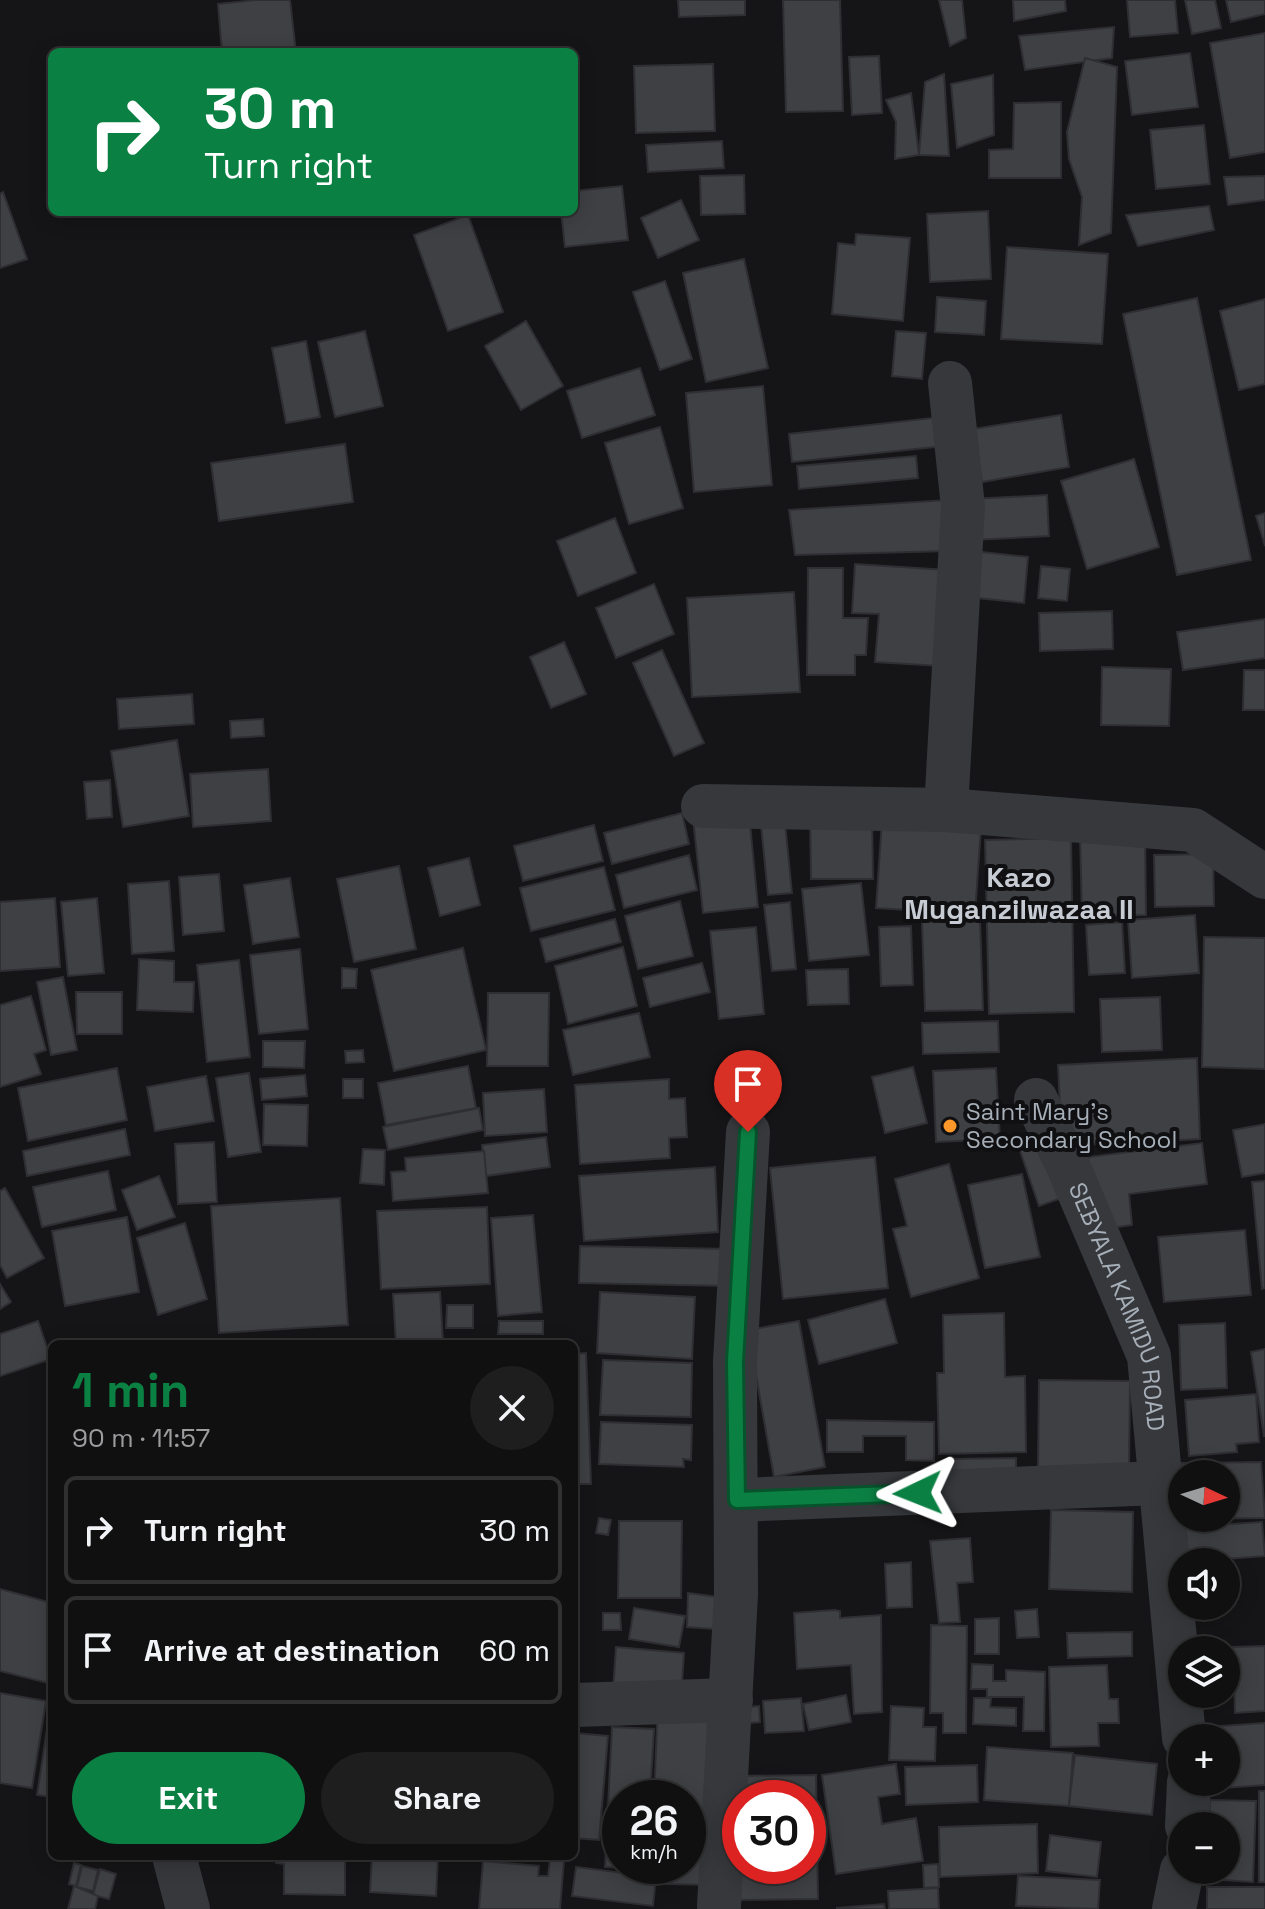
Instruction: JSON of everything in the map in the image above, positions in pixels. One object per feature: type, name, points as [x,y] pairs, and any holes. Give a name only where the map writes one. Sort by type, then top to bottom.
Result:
[{"type":"street","points":[[946,810],[963,507],[950,383]]},
{"type":"street","points":[[703,806],[946,810],[1193,830],[1265,877]]},
{"type":"street","name":"SEBYALA KAMIDU ROAD","points":[[1036,1100],[1068,1166],[1149,1356],[1183,1724]]},
{"type":"street","points":[[719,1906],[731,1700],[737,1500],[735,1362],[748,1132]]},
{"type":"street","points":[[737,1500],[1159,1483]]},
{"type":"street","points":[[578,1705],[731,1700]]},
{"type":"street","points":[[175,1860],[188,1909]]},
{"type":"street","points":[[1174,1909],[1179,1884]]},
{"type":"building","points":[[290,0],[296,48],[222,48],[218,4]]},
{"type":"building","points":[[678,0],[745,0],[745,15],[679,17]]},
{"type":"building","points":[[783,0],[840,0],[843,111],[786,112]]},
{"type":"building","points":[[939,0],[962,0],[966,38],[950,46]]},
{"type":"building","points":[[1013,0],[1065,0],[1066,11],[1014,21]]},
{"type":"building","points":[[1127,0],[1175,0],[1178,33],[1130,37]]},
{"type":"building","points":[[1185,0],[1215,0],[1221,28],[1192,34]]},
{"type":"building","points":[[1226,0],[1265,0],[1265,14],[1231,22]]},
{"type":"building","points":[[1114,27],[1112,58],[1025,70],[1019,36]]},
{"type":"building","points":[[1265,33],[1265,152],[1230,158],[1210,43]]},
{"type":"building","points":[[1190,53],[1198,107],[1132,115],[1125,61]]},
{"type":"building","points":[[879,56],[882,113],[852,115],[849,57]]},
{"type":"building","points":[[1085,58],[1117,67],[1111,233],[1079,245],[1082,197],[1069,159],[1067,132]]},
{"type":"building","points":[[713,64],[715,131],[636,133],[634,66]]},
{"type":"building","points":[[944,74],[949,156],[919,155],[925,82]]},
{"type":"building","points":[[993,75],[994,135],[957,148],[951,84]]},
{"type":"building","points":[[911,93],[919,155],[895,159],[896,122],[886,100]]},
{"type":"building","points":[[1061,102],[1061,178],[989,178],[989,150],[1013,149],[1014,103]]},
{"type":"building","points":[[1204,125],[1210,184],[1156,189],[1150,130]]},
{"type":"building","points":[[722,141],[724,168],[648,172],[646,145]]},
{"type":"building","points":[[744,175],[745,214],[701,215],[700,176]]},
{"type":"building","points":[[1265,176],[1265,200],[1228,205],[1224,177]]},
{"type":"building","points":[[622,186],[628,240],[565,247],[561,216],[578,216],[578,191]]},
{"type":"building","points":[[3,192],[27,259],[0,268],[0,194]]},
{"type":"building","points":[[681,200],[699,240],[658,258],[641,218]]},
{"type":"building","points":[[1209,206],[1214,230],[1138,246],[1126,215]]},
{"type":"building","points":[[988,211],[991,279],[930,282],[927,214]]},
{"type":"building","points":[[468,216],[503,312],[448,331],[414,235]]},
{"type":"building","points":[[856,234],[910,238],[903,321],[832,314],[838,243],[855,245]]},
{"type":"building","points":[[1007,247],[1108,254],[1102,344],[1001,339]]},
{"type":"building","points":[[744,259],[768,368],[706,382],[683,273]]},
{"type":"building","points":[[665,281],[692,359],[660,370],[633,292]]},
{"type":"building","points":[[937,297],[986,301],[984,335],[935,332]]},
{"type":"building","points":[[1197,298],[1251,560],[1177,575],[1123,314]]},
{"type":"building","points":[[1265,299],[1265,384],[1239,390],[1220,311]]},
{"type":"building","points":[[526,321],[563,386],[521,410],[485,346]]},
{"type":"building","points":[[365,331],[383,406],[335,417],[318,342]]},
{"type":"building","points":[[896,331],[926,333],[922,379],[892,376]]},
{"type":"building","points":[[306,341],[320,417],[286,423],[272,348]]},
{"type":"building","points":[[640,368],[655,415],[582,438],[567,391]]},
{"type":"building","points":[[763,386],[772,485],[694,492],[686,393]]},
{"type":"building","points":[[1061,415],[1069,467],[982,482],[973,429]]},
{"type":"building","points":[[941,417],[944,446],[792,462],[789,434]]},
{"type":"building","points":[[660,427],[683,508],[629,524],[605,443]]},
{"type":"building","points":[[345,444],[353,502],[219,521],[211,463]]},
{"type":"building","points":[[916,456],[918,478],[799,489],[797,466]]},
{"type":"building","points":[[1134,459],[1159,547],[1087,569],[1061,481]]},
{"type":"building","points":[[1047,495],[1049,536],[973,540],[971,499]]},
{"type":"building","points":[[948,500],[949,551],[795,555],[789,510]]},
{"type":"building","points":[[1265,513],[1265,546],[1256,516]]},
{"type":"building","points":[[615,518],[636,573],[578,596],[557,541]]},
{"type":"building","points":[[973,551],[1028,557],[1024,603],[968,597]]},
{"type":"building","points":[[855,564],[947,570],[941,666],[875,662],[879,614],[852,613]]},
{"type":"building","points":[[1041,566],[1070,569],[1067,601],[1038,598]]},
{"type":"building","points":[[808,568],[843,568],[843,618],[868,618],[866,655],[855,655],[855,675],[807,675]]},
{"type":"building","points":[[654,584],[674,634],[616,658],[596,608]]},
{"type":"building","points":[[794,592],[800,692],[692,697],[687,598]]},
{"type":"building","points":[[1112,611],[1113,649],[1040,651],[1039,613]]},
{"type":"building","points":[[1265,619],[1265,658],[1183,670],[1177,632]]},
{"type":"building","points":[[564,642],[586,694],[551,708],[530,657]]},
{"type":"building","points":[[662,650],[704,743],[674,756],[633,663]]},
{"type":"building","points":[[1102,667],[1171,669],[1169,726],[1101,725]]},
{"type":"building","points":[[1244,670],[1265,670],[1265,710],[1243,710]]},
{"type":"building","points":[[192,694],[194,724],[119,729],[117,699]]},
{"type":"building","points":[[263,719],[264,736],[231,738],[230,721]]},
{"type":"building","points":[[177,740],[189,816],[123,827],[111,751]]},
{"type":"building","points":[[268,769],[271,821],[193,827],[190,774]]},
{"type":"building","points":[[110,780],[112,817],[87,819],[84,782]]},
{"type":"building","points":[[682,813],[689,844],[612,864],[604,833]]},
{"type":"building","points":[[749,813],[758,907],[703,913],[693,818]]},
{"type":"building","points":[[872,813],[873,879],[811,879],[810,814]]},
{"type":"building","points":[[882,821],[981,827],[975,914],[876,908]]},
{"type":"building","points":[[785,823],[792,893],[768,895],[761,825]]},
{"type":"building","points":[[594,825],[603,861],[523,881],[514,846]]},
{"type":"building","points":[[1145,832],[1146,915],[1082,916],[1080,833]]},
{"type":"building","points":[[1071,838],[1074,1012],[989,1014],[985,840]]},
{"type":"building","points":[[1213,854],[1214,906],[1155,907],[1154,855]]},
{"type":"building","points":[[689,855],[697,890],[624,908],[616,875]]},
{"type":"building","points":[[469,858],[480,905],[440,916],[428,868]]},
{"type":"building","points":[[399,866],[416,949],[354,962],[337,879]]},
{"type":"building","points":[[604,867],[615,910],[531,931],[520,888]]},
{"type":"building","points":[[219,874],[224,931],[183,935],[179,877]]},
{"type":"building","points":[[290,878],[299,937],[253,944],[244,885]]},
{"type":"building","points":[[169,881],[174,951],[132,954],[128,884]]},
{"type":"building","points":[[861,883],[869,955],[809,961],[802,889]]},
{"type":"building","points":[[55,898],[60,967],[0,971],[0,902]]},
{"type":"building","points":[[97,898],[104,973],[68,976],[61,902]]},
{"type":"building","points":[[680,901],[693,956],[638,969],[625,916]]},
{"type":"building","points":[[790,902],[796,969],[772,971],[764,905]]},
{"type":"building","points":[[1195,915],[1199,973],[1132,978],[1128,920]]},
{"type":"building","points":[[615,919],[621,942],[546,962],[540,939]]},
{"type":"building","points":[[980,920],[983,1010],[925,1011],[922,922]]},
{"type":"building","points":[[1122,922],[1125,973],[1089,975],[1086,925]]},
{"type":"building","points":[[911,926],[913,985],[881,986],[879,927]]},
{"type":"building","points":[[756,927],[764,1014],[719,1019],[710,931]]},
{"type":"building","points":[[1204,937],[1265,938],[1265,1069],[1202,1067]]},
{"type":"building","points":[[623,947],[637,1006],[568,1024],[555,966]]},
{"type":"building","points":[[463,948],[486,1050],[394,1071],[371,970]]},
{"type":"building","points":[[300,949],[308,1029],[259,1034],[250,955]]},
{"type":"building","points":[[139,959],[174,961],[174,982],[194,982],[193,1012],[137,1010]]},
{"type":"building","points":[[239,960],[250,1057],[207,1062],[197,965]]},
{"type":"building","points":[[702,963],[710,992],[650,1007],[643,978]]},
{"type":"building","points":[[342,968],[357,969],[356,988],[342,988]]},
{"type":"building","points":[[848,969],[849,1004],[808,1005],[806,970]]},
{"type":"building","points":[[63,977],[77,1050],[51,1055],[37,982]]},
{"type":"building","points":[[76,992],[122,992],[122,1034],[77,1034]]},
{"type":"building","points":[[488,993],[549,993],[548,1066],[487,1066]]},
{"type":"building","points":[[31,996],[46,1050],[34,1054],[41,1074],[0,1087],[0,1005]]},
{"type":"building","points":[[1160,997],[1162,1050],[1102,1052],[1100,999]]},
{"type":"building","points":[[639,1013],[650,1057],[573,1075],[563,1030]]},
{"type":"building","points":[[998,1021],[999,1052],[923,1054],[922,1023]]},
{"type":"building","points":[[263,1041],[305,1041],[304,1068],[263,1067]]},
{"type":"building","points":[[363,1050],[364,1062],[346,1063],[345,1051]]},
{"type":"building","points":[[1197,1058],[1200,1139],[1062,1146],[1058,1065]]},
{"type":"building","points":[[468,1066],[476,1108],[386,1125],[378,1083]]},
{"type":"building","points":[[913,1067],[927,1123],[885,1133],[872,1077]]},
{"type":"building","points":[[117,1068],[127,1120],[28,1141],[18,1088]]},
{"type":"building","points":[[996,1068],[1000,1139],[936,1142],[933,1071]]},
{"type":"building","points":[[249,1073],[261,1152],[228,1157],[216,1078]]},
{"type":"building","points":[[305,1075],[307,1096],[262,1100],[260,1079]]},
{"type":"building","points":[[206,1076],[214,1121],[155,1131],[147,1087]]},
{"type":"building","points":[[343,1079],[363,1079],[363,1098],[343,1098]]},
{"type":"building","points":[[669,1079],[669,1099],[685,1098],[687,1137],[669,1138],[670,1158],[580,1164],[575,1085]]},
{"type":"building","points":[[544,1089],[547,1132],[485,1136],[483,1093]]},
{"type":"building","points":[[264,1104],[308,1105],[307,1146],[263,1145]]},
{"type":"building","points":[[479,1108],[483,1130],[388,1150],[383,1127]]},
{"type":"building","points":[[1265,1124],[1265,1173],[1242,1177],[1233,1130]]},
{"type":"building","points":[[125,1129],[130,1155],[27,1176],[23,1151]]},
{"type":"building","points":[[546,1137],[550,1167],[486,1176],[482,1145]]},
{"type":"building","points":[[214,1142],[217,1202],[178,1204],[175,1144]]},
{"type":"building","points":[[1039,1142],[1059,1199],[1039,1206],[1019,1148]]},
{"type":"building","points":[[1202,1143],[1207,1184],[1129,1194],[1132,1225],[1097,1230],[1088,1157]]},
{"type":"building","points":[[363,1149],[385,1150],[384,1185],[360,1183]]},
{"type":"building","points":[[484,1151],[488,1193],[393,1201],[391,1172],[406,1171],[405,1158]]},
{"type":"building","points":[[875,1157],[888,1288],[783,1299],[770,1168]]},
{"type":"building","points":[[949,1164],[979,1278],[911,1297],[893,1229],[907,1226],[895,1179]]},
{"type":"building","points":[[715,1167],[718,1232],[584,1241],[579,1176]]},
{"type":"building","points":[[108,1171],[116,1210],[42,1227],[33,1187]]},
{"type":"building","points":[[1022,1174],[1040,1257],[985,1268],[968,1185]]},
{"type":"building","points":[[159,1176],[175,1217],[137,1230],[122,1190]]},
{"type":"building","points":[[1265,1181],[1265,1288],[1262,1289],[1252,1182]]},
{"type":"building","points":[[5,1188],[44,1258],[7,1278],[0,1265],[0,1191]]},
{"type":"building","points":[[340,1198],[348,1325],[219,1333],[211,1206]]},
{"type":"building","points":[[487,1207],[490,1284],[381,1289],[377,1211]]},
{"type":"building","points":[[533,1215],[542,1312],[498,1316],[491,1218]]},
{"type":"building","points":[[127,1217],[139,1292],[65,1306],[52,1231]]},
{"type":"building","points":[[185,1223],[207,1299],[158,1315],[137,1238]]},
{"type":"building","points":[[1245,1230],[1251,1295],[1164,1302],[1158,1237]]},
{"type":"building","points":[[580,1246],[729,1249],[728,1286],[579,1283]]},
{"type":"building","points":[[0,1284],[11,1302],[0,1309]]},
{"type":"building","points":[[440,1292],[443,1340],[396,1340],[393,1294]]},
{"type":"building","points":[[600,1292],[695,1297],[692,1359],[597,1353]]},
{"type":"building","points":[[885,1299],[897,1343],[819,1364],[808,1320]]},
{"type":"building","points":[[447,1305],[473,1305],[473,1328],[446,1328]]},
{"type":"building","points":[[1004,1313],[1005,1377],[1025,1376],[1026,1452],[939,1454],[937,1373],[944,1373],[943,1315]]},
{"type":"building","points":[[38,1321],[48,1350],[48,1360],[0,1376],[0,1334]]},
{"type":"building","points":[[499,1321],[543,1321],[543,1334],[498,1334]]},
{"type":"building","points":[[799,1321],[825,1467],[774,1477],[748,1330]]},
{"type":"building","points":[[1225,1323],[1227,1388],[1181,1390],[1179,1325]]},
{"type":"building","points":[[1265,1349],[1265,1436],[1264,1436],[1251,1352]]},
{"type":"building","points":[[586,1353],[591,1484],[578,1484],[578,1354]]},
{"type":"building","points":[[603,1360],[692,1363],[691,1417],[600,1415]]},
{"type":"building","points":[[1039,1380],[1130,1381],[1129,1469],[1038,1468]]},
{"type":"building","points":[[1256,1394],[1259,1442],[1236,1444],[1237,1452],[1189,1456],[1185,1400]]},
{"type":"building","points":[[827,1420],[934,1422],[934,1461],[906,1460],[906,1436],[863,1436],[863,1452],[827,1452]]},
{"type":"building","points":[[601,1422],[692,1425],[691,1460],[683,1459],[684,1467],[599,1464]]},
{"type":"building","points":[[1016,1458],[1016,1477],[952,1479],[951,1459]]},
{"type":"building","points":[[1240,1462],[1261,1462],[1265,1518],[1240,1518]]},
{"type":"building","points":[[1051,1510],[1133,1512],[1132,1592],[1049,1589]]},
{"type":"building","points":[[599,1518],[611,1520],[608,1535],[596,1533]]},
{"type":"building","points":[[619,1521],[682,1521],[681,1598],[618,1598]]},
{"type":"building","points":[[1262,1522],[1265,1556],[1240,1558],[1240,1548],[1186,1548],[1185,1532],[1240,1532],[1240,1523]]},
{"type":"building","points":[[970,1538],[973,1582],[957,1583],[960,1622],[939,1623],[930,1541]]},
{"type":"building","points":[[911,1562],[912,1607],[887,1608],[885,1564]]},
{"type":"building","points":[[0,1589],[48,1602],[48,1683],[0,1671]]},
{"type":"building","points":[[688,1593],[725,1598],[728,1630],[687,1627]]},
{"type":"building","points":[[634,1608],[685,1616],[679,1647],[629,1639]]},
{"type":"building","points":[[1037,1609],[1039,1637],[1017,1638],[1015,1611]]},
{"type":"building","points":[[840,1611],[840,1618],[881,1615],[882,1712],[854,1714],[851,1665],[797,1669],[794,1613]]},
{"type":"building","points":[[603,1613],[620,1613],[621,1630],[603,1630]]},
{"type":"building","points":[[999,1618],[999,1654],[975,1654],[975,1619]]},
{"type":"building","points":[[931,1625],[967,1626],[966,1733],[943,1733],[943,1713],[930,1713]]},
{"type":"building","points":[[1132,1632],[1132,1656],[1068,1658],[1067,1633]]},
{"type":"building","points":[[1265,1646],[1265,1711],[1235,1713],[1235,1708],[1240,1708],[1240,1647]]},
{"type":"building","points":[[616,1647],[684,1653],[681,1697],[613,1691]]},
{"type":"building","points":[[972,1664],[993,1665],[993,1681],[1006,1681],[1006,1670],[1045,1672],[1044,1731],[1023,1731],[1024,1697],[987,1697],[987,1689],[971,1689]]},
{"type":"building","points":[[1107,1665],[1109,1699],[1118,1699],[1119,1723],[1098,1723],[1099,1746],[1051,1747],[1049,1667]]},
{"type":"building","points":[[0,1693],[46,1701],[32,1788],[0,1783]]},
{"type":"building","points":[[846,1695],[851,1722],[809,1730],[803,1704]]},
{"type":"building","points":[[801,1698],[804,1731],[765,1733],[763,1701]]},
{"type":"building","points":[[974,1698],[991,1698],[990,1707],[1016,1708],[1016,1726],[973,1724]]},
{"type":"building","points":[[658,1702],[723,1705],[716,1885],[662,1884],[706,1884],[706,1780],[655,1780]]},
{"type":"building","points":[[759,1706],[760,1722],[750,1723],[748,1707]]},
{"type":"building","points":[[891,1706],[924,1708],[923,1727],[936,1727],[935,1761],[889,1760]]},
{"type":"building","points":[[48,1723],[48,1796],[37,1795]]},
{"type":"building","points":[[1265,1723],[1265,1785],[1240,1787],[1240,1725]]},
{"type":"building","points":[[612,1727],[654,1729],[651,1780],[609,1780]]},
{"type":"building","points":[[578,1733],[608,1736],[599,1840],[578,1838]]},
{"type":"building","points":[[987,1747],[1073,1753],[1069,1806],[984,1800]]},
{"type":"building","points":[[1075,1755],[1157,1764],[1152,1815],[1069,1806]]},
{"type":"building","points":[[896,1764],[900,1794],[878,1797],[882,1824],[916,1818],[923,1861],[836,1874],[826,1803],[826,1780],[823,1780],[822,1775]]},
{"type":"building","points":[[977,1765],[978,1802],[906,1805],[905,1767]]},
{"type":"building","points":[[816,1775],[816,1780],[731,1780],[731,1776]]},
{"type":"building","points":[[1259,1791],[1265,1791],[1265,1882],[1259,1882]]},
{"type":"building","points":[[1210,1800],[1256,1801],[1253,1882],[1240,1881],[1240,1812],[1210,1812]]},
{"type":"building","points":[[1037,1824],[1038,1873],[940,1877],[939,1827]]},
{"type":"building","points":[[1050,1835],[1101,1842],[1097,1877],[1046,1871]]},
{"type":"building","points":[[276,1860],[345,1860],[345,1895],[284,1894],[284,1864],[276,1863]]},
{"type":"building","points":[[372,1860],[438,1860],[436,1896],[370,1892]]},
{"type":"building","points":[[550,1860],[564,1860],[560,1909],[479,1909],[483,1861],[539,1866],[538,1876],[548,1876]]},
{"type":"building","points":[[74,1863],[81,1865],[76,1886],[69,1884]]},
{"type":"building","points":[[938,1864],[939,1887],[924,1888],[923,1865]]},
{"type":"building","points":[[82,1866],[98,1870],[93,1891],[77,1887]]},
{"type":"building","points":[[576,1867],[602,1870],[602,1884],[655,1884],[653,1906],[572,1896]]},
{"type":"building","points":[[100,1869],[116,1874],[109,1899],[93,1895]]},
{"type":"building","points":[[1018,1876],[1100,1880],[1098,1909],[1016,1906]]},
{"type":"building","points":[[733,1884],[818,1884],[818,1899],[733,1900]]},
{"type":"building","points":[[74,1886],[98,1896],[95,1909],[68,1909]]},
{"type":"building","points":[[1207,1887],[1265,1887],[1265,1909],[1207,1909]]},
{"type":"building","points":[[938,1888],[939,1909],[889,1909],[888,1891]]},
{"type":"building","points":[[884,1904],[885,1909],[837,1909],[837,1908]]},
{"type":"place","name":"Saint Mary's Secondary School","points":[[950,1126]]},
{"type":"district","name":"Kazo Muganzilwazaa II","points":[[1019,893]]},
{"type":"route","points":[[748,1132],[735,1362],[737,1500],[918,1493]]}]
